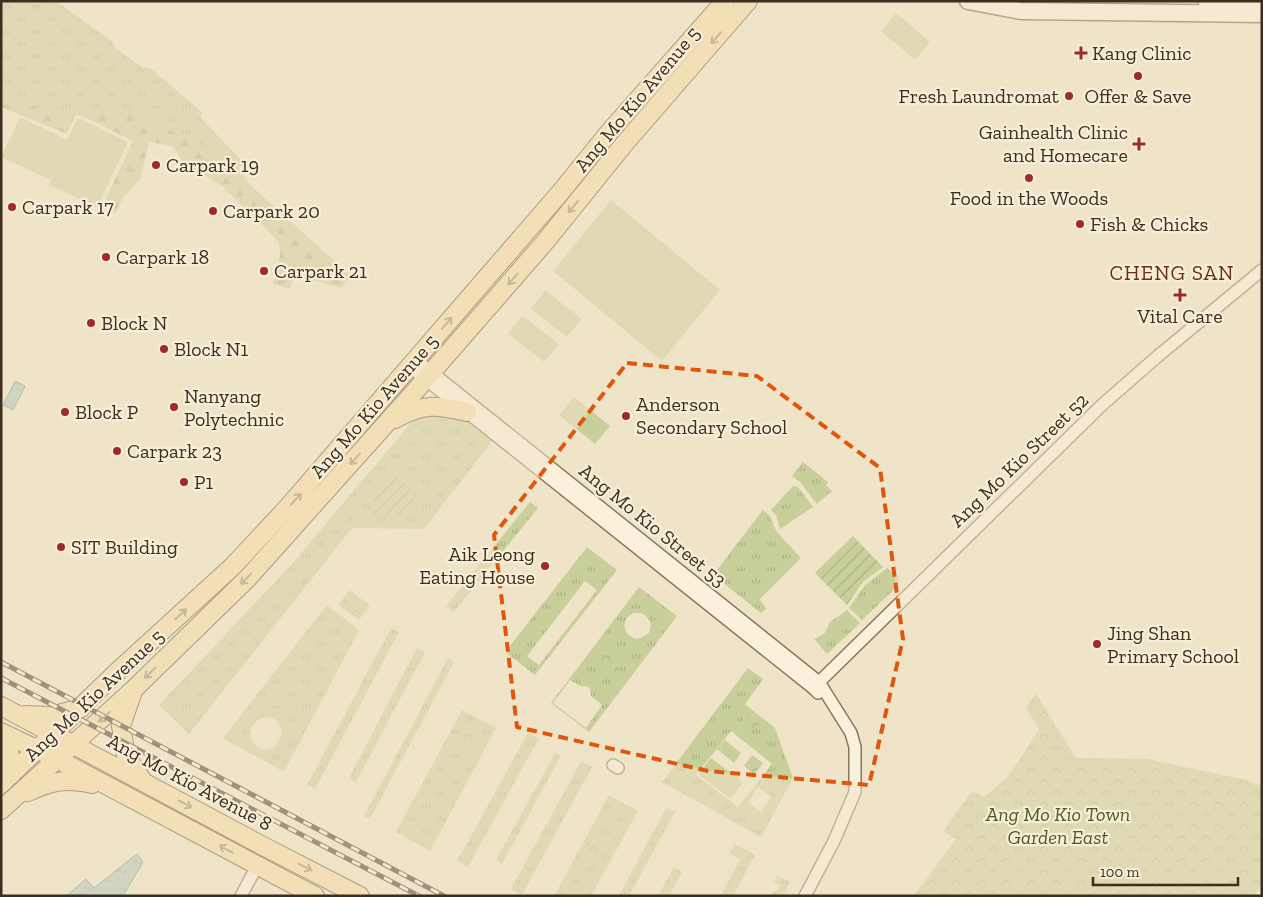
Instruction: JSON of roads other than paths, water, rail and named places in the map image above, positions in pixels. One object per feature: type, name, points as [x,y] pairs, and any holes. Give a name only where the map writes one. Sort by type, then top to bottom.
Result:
[{"type":"main road","name":"Ang Mo Kio Avenue 5","points":[[6,780],[117,672],[238,560],[323,469],[559,194],[611,130],[725,1]]},
{"type":"main road","name":"Ang Mo Kio Avenue 5","points":[[1,810],[133,690],[248,578],[429,376],[545,242],[625,143],[748,1]]},
{"type":"main road","points":[[968,1],[1021,11],[1262,14]]},
{"type":"main road","points":[[1041,1],[1262,3]]},
{"type":"main road","points":[[611,130],[621,130],[625,136],[625,143]]},
{"type":"main road","points":[[388,422],[408,412],[428,406],[445,407],[467,412]]},
{"type":"main road","points":[[133,690],[121,726],[126,756],[142,781]]},
{"type":"main road","name":"Ang Mo Kio Avenue 8","points":[[1,706],[360,896]]},
{"type":"main road","points":[[20,715],[51,716],[82,708]]},
{"type":"main road","points":[[1,733],[57,759],[112,790],[315,896]]},
{"type":"main road","points":[[1,733],[10,755],[6,780]]},
{"type":"main road","points":[[16,798],[45,784],[60,781],[74,780],[112,790]]},
{"type":"street","name":"Ang Mo Kio Street 52","points":[[816,685],[1103,404],[1262,270]]},
{"type":"street","name":"Ang Mo Kio Street 53","points":[[412,363],[816,685],[851,733],[855,747],[855,792],[834,841],[805,896]]},
{"type":"street","name":"Ang Mo Kio Street 53","points":[[429,376],[467,412],[816,685]]},
{"type":"street","points":[[241,896],[257,866]]},
{"type":"water","points":[[15,381],[25,386],[13,410],[3,405]]},
{"type":"water","points":[[137,854],[143,862],[123,896],[86,896],[85,894],[66,896],[86,879],[94,888]]},
{"type":"railway","points":[[1,662],[444,896]]},
{"type":"railway","points":[[1,678],[419,896]]},
{"type":"place","name":"Kang Clinic","points":[[1081,53]]},
{"type":"place","name":"Offer & Save","points":[[1138,76]]},
{"type":"place","name":"Fresh Laundromat","points":[[1069,96]]},
{"type":"place","name":"Gainhealth Clinic and Homecare","points":[[1139,144]]},
{"type":"place","name":"Carpark 19","points":[[156,165]]},
{"type":"place","name":"Food in the Woods","points":[[1029,178]]},
{"type":"place","name":"Carpark 17","points":[[12,207]]},
{"type":"place","name":"Carpark 20","points":[[213,211]]},
{"type":"place","name":"Fish & Chicks","points":[[1080,224]]},
{"type":"place","name":"Carpark 18","points":[[106,257]]},
{"type":"place","name":"Carpark 21","points":[[264,271]]},
{"type":"place","name":"Vital Care","points":[[1180,295]]},
{"type":"place","name":"Block N","points":[[91,323]]},
{"type":"place","name":"Block N1","points":[[164,349]]},
{"type":"place","name":"Nanyang Polytechnic","points":[[174,407]]},
{"type":"place","name":"Block P","points":[[65,412]]},
{"type":"place","name":"Anderson Secondary School","points":[[626,416]]},
{"type":"place","name":"Carpark 23","points":[[117,451]]},
{"type":"place","name":"P1","points":[[184,482]]},
{"type":"place","name":"SIT Building","points":[[61,547]]},
{"type":"place","name":"Aik Leong Eating House","points":[[545,566]]},
{"type":"place","name":"Jing Shan Primary School","points":[[1097,644]]},
{"type":"district","name":"CHENG SAN","points":[[1172,273]]},
{"type":"park label","name":"Ang Mo Kio Town Garden East","points":[[1058,826]]}]
